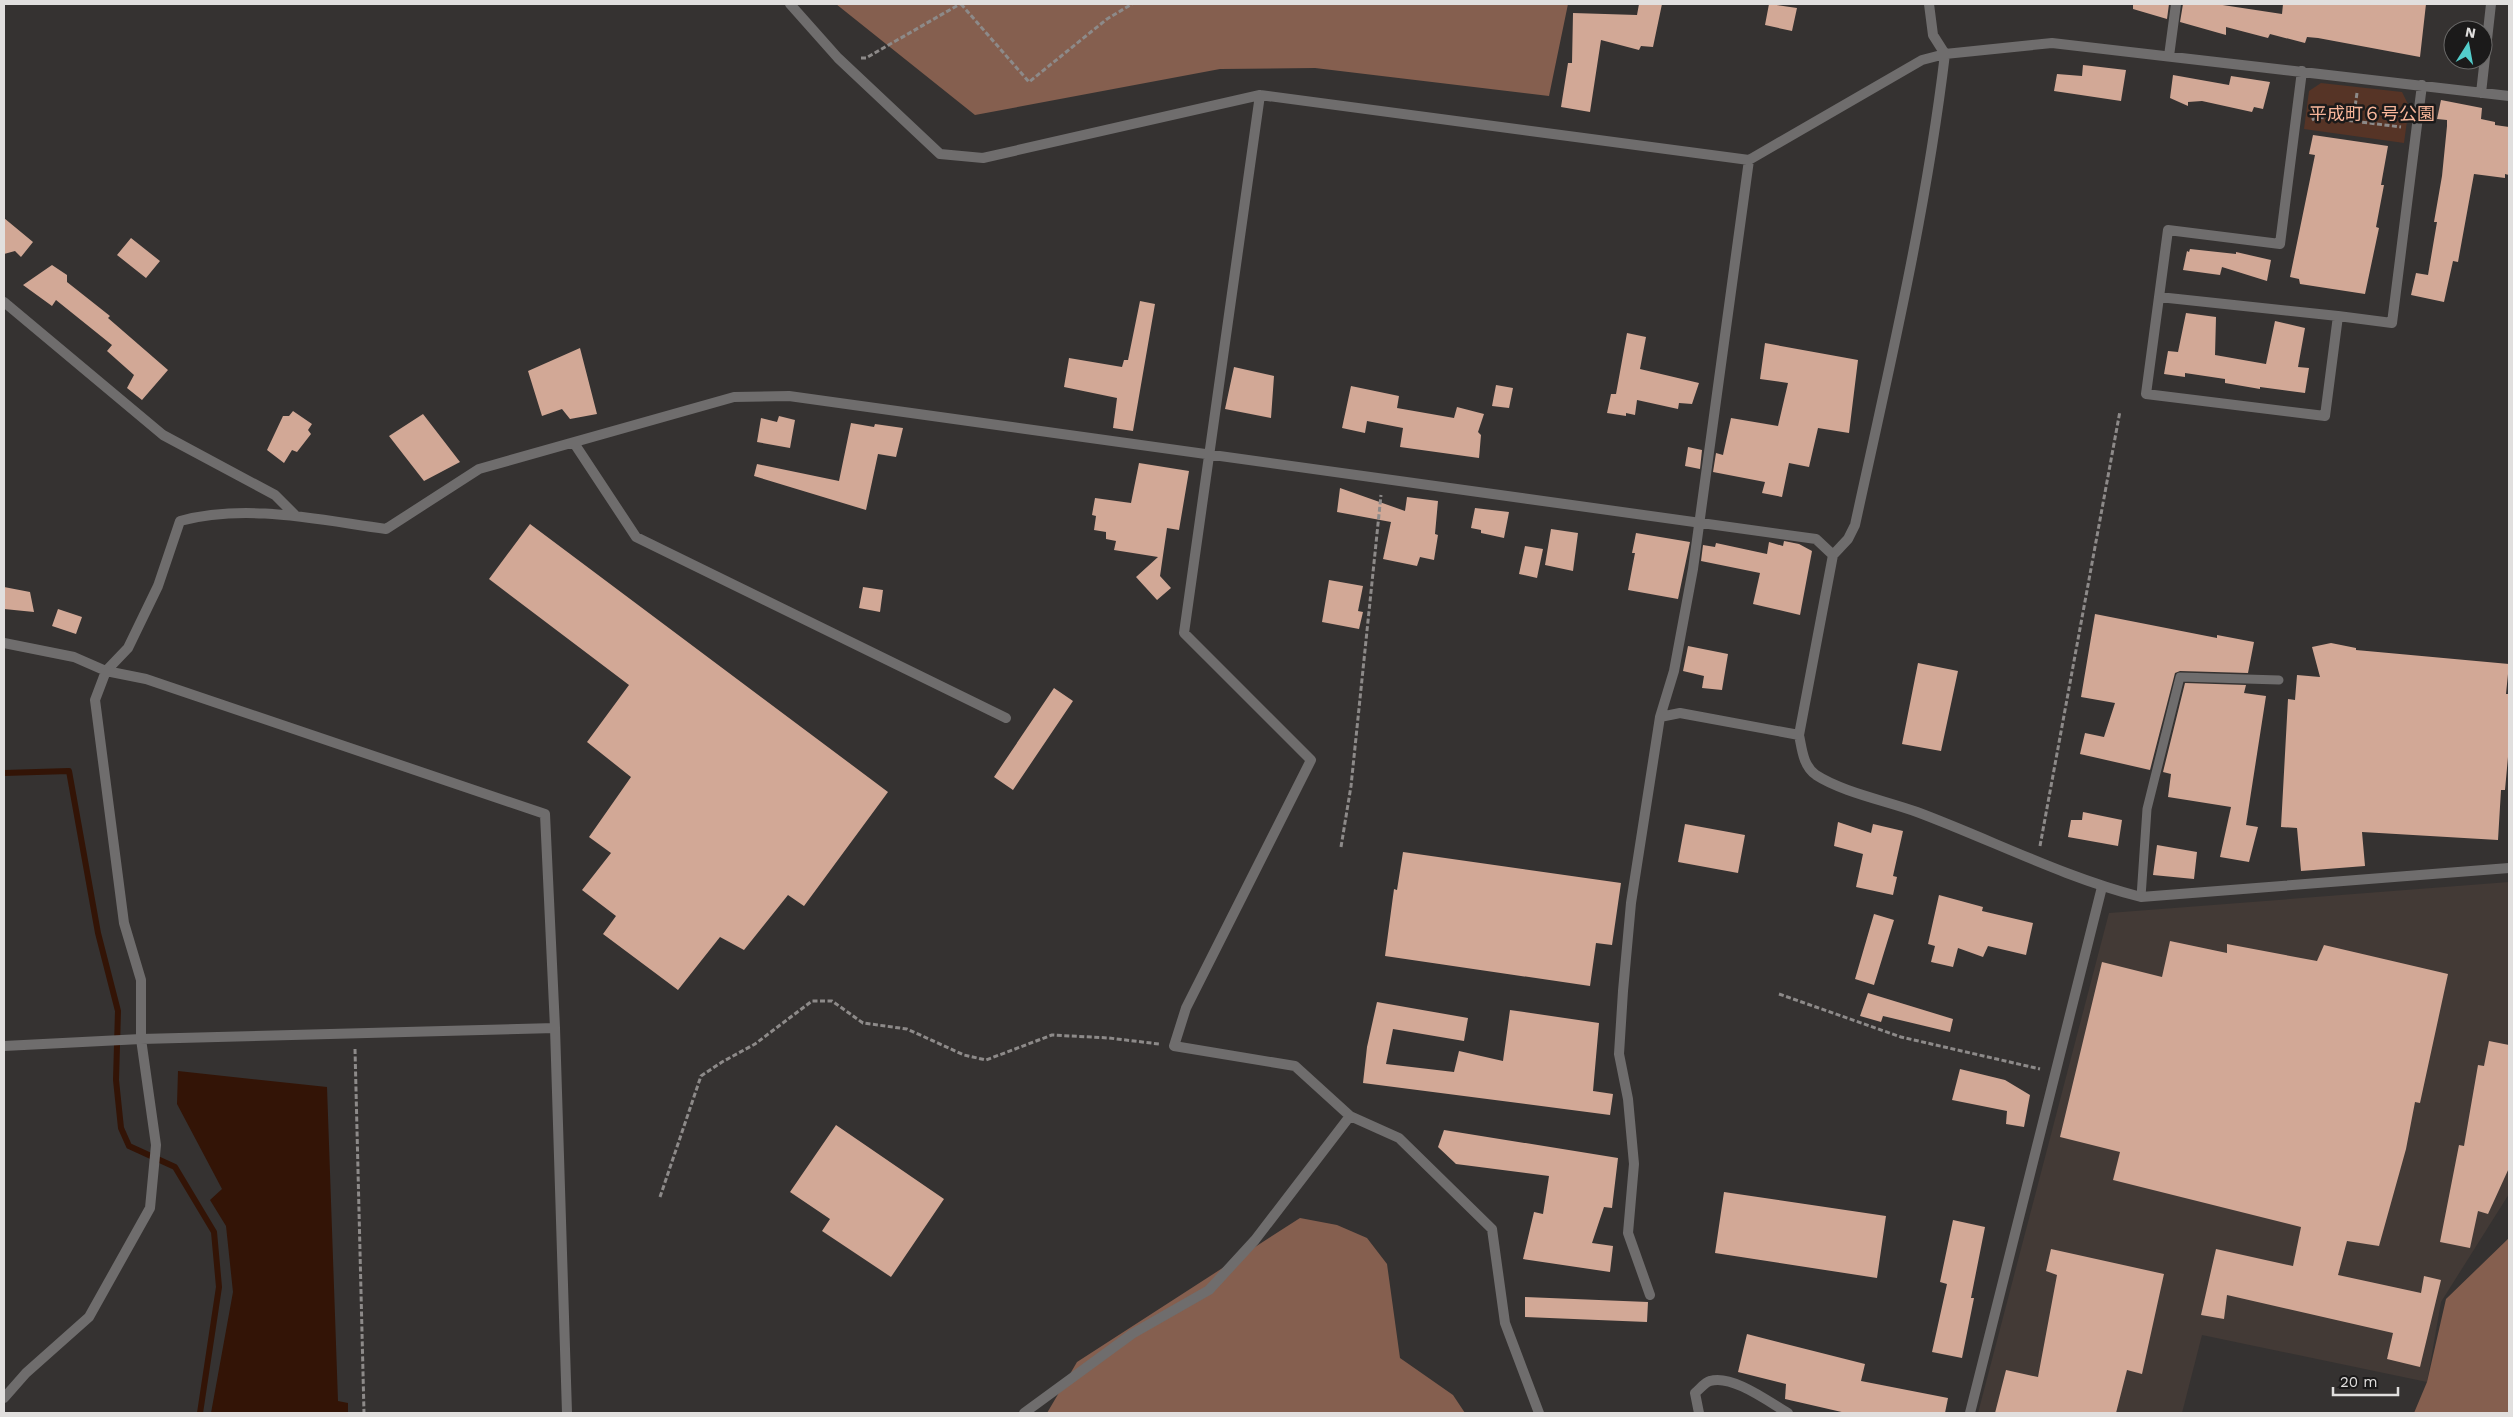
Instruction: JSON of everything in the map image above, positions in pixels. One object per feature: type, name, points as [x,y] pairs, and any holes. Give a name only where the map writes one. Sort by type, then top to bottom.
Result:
[{"type":"street","points":[[790,4],[838,58],[940,154],[983,158],[1260,95],[1749,160],[1922,60],[1945,54],[2052,43],[2509,96]]},
{"type":"street","points":[[1929,4],[1933,35],[1945,54],[1924,197],[1855,525],[1848,539],[1833,555],[1799,734],[1803,759],[1815,775],[1918,812],[2102,887],[2141,897],[2509,868]]},
{"type":"street","points":[[2169,56],[2176,4]]},
{"type":"street","points":[[2481,93],[2492,4]]},
{"type":"street","points":[[2302,71],[2280,244],[2168,230],[2146,394],[2325,416],[2338,316]]},
{"type":"street","points":[[2159,297],[2392,323],[2422,85]]},
{"type":"street","points":[[1260,95],[1184,633],[1312,760],[1186,1008],[1174,1046],[1295,1066],[1350,1116],[1399,1138],[1492,1229],[1505,1324],[1539,1413]]},
{"type":"street","points":[[1650,1295],[1628,1234],[1634,1164],[1628,1099],[1621,1072],[1619,1043],[1631,903],[1660,718],[1674,671],[1699,522],[1749,160]]},
{"type":"street","points":[[4,302],[164,435],[275,495],[295,515]]},
{"type":"street","points":[[4,1398],[26,1373],[89,1317],[150,1208],[156,1145],[141,1039],[141,980],[124,923],[95,700],[106,672],[128,648],[133,639],[158,586],[180,521],[206,514],[295,515],[386,529],[479,469],[734,397],[789,396],[1209,456],[1816,539],[1833,555]]},
{"type":"street","points":[[574,443],[636,537],[1006,718]]},
{"type":"street","points":[[4,644],[74,657],[106,672],[146,679],[545,814],[555,1028],[567,1413]]},
{"type":"street","points":[[1660,718],[1680,713],[1799,734]]},
{"type":"street","points":[[1970,1413],[2102,887]]},
{"type":"street","points":[[4,1046],[141,1039],[555,1028]]},
{"type":"street","points":[[1024,1413],[1132,1334],[1209,1290],[1255,1240],[1350,1116]]},
{"type":"street","points":[[1700,1413],[1695,1393],[1708,1381],[1725,1380],[1745,1388],[1788,1413]]},
{"type":"lane","points":[[2141,897],[2148,809],[2180,677],[2279,680]]},
{"type":"path","points":[[838,58],[866,58],[960,4],[1030,82],[1107,19],[1132,4]]},
{"type":"path","points":[[2353,121],[2360,78]]},
{"type":"path","points":[[2294,131],[2317,117],[2416,129]]},
{"type":"path","points":[[2037,861],[2120,411]]},
{"type":"path","points":[[1341,846],[1351,786],[1383,479]]},
{"type":"path","points":[[1778,994],[1901,1037],[2056,1073]]},
{"type":"path","points":[[660,1197],[701,1076],[755,1044],[812,1001],[832,1000],[863,1023],[907,1030],[964,1055],[986,1060],[1052,1035],[1109,1038],[1174,1046]]},
{"type":"path","points":[[354,1033],[364,1413]]},
{"type":"shaded area","points":[[836,4],[1568,4],[1549,96],[1315,68],[1220,69],[975,115]]},
{"type":"shaded area","points":[[2509,882],[2509,1194],[2441,1302],[2427,1382],[2202,1335],[2182,1413],[1978,1413],[2109,913]]},
{"type":"shaded area","points":[[178,1071],[327,1087],[338,1401],[348,1403],[348,1413],[211,1413],[233,1292],[226,1226],[210,1200],[222,1189],[177,1104]]},
{"type":"shaded area","points":[[1300,1218],[1337,1225],[1367,1238],[1387,1264],[1400,1358],[1453,1395],[1465,1413],[1047,1413],[1077,1362]]},
{"type":"shaded area","points":[[2509,1238],[2509,1413],[2414,1413],[2427,1382],[2446,1299]]},
{"type":"green space","name":"平成町６号公園","points":[[2321,83],[2402,92],[2409,106],[2404,143],[2304,129],[2309,91]]},
{"type":"building","points":[[1639,4],[1662,4],[1653,47],[1641,46],[1639,50],[1601,40],[1590,112],[1561,107],[1568,63],[1572,63],[1573,13],[1637,15]]},
{"type":"building","points":[[1769,4],[1797,8],[1792,31],[1765,25]]},
{"type":"building","points":[[2133,4],[2169,4],[2167,19],[2133,9]]},
{"type":"building","points":[[2183,4],[2216,4],[2282,14],[2283,4],[2426,4],[2420,57],[2318,38],[2307,37],[2305,43],[2270,34],[2268,38],[2226,27],[2226,35],[2180,22]]},
{"type":"building","points":[[2083,65],[2126,70],[2121,101],[2054,91],[2057,74],[2082,76]]},
{"type":"building","points":[[2173,75],[2229,85],[2231,76],[2270,82],[2263,109],[2254,107],[2252,112],[2202,101],[2188,102],[2188,106],[2170,98]]},
{"type":"building","points":[[2441,100],[2482,108],[2481,119],[2495,122],[2495,125],[2509,127],[2509,175],[2505,174],[2505,178],[2474,174],[2458,262],[2453,261],[2444,302],[2411,295],[2416,273],[2428,275],[2437,222],[2434,222],[2442,176],[2447,126],[2447,120],[2437,119]]},
{"type":"building","points":[[2313,135],[2388,146],[2381,185],[2384,185],[2376,227],[2379,228],[2365,294],[2300,284],[2299,279],[2290,277],[2315,155],[2309,154]]},
{"type":"building","points":[[4,218],[33,242],[21,257],[15,251],[4,254]]},
{"type":"building","points":[[131,238],[160,261],[146,278],[117,255]]},
{"type":"building","points":[[2190,249],[2236,254],[2236,252],[2271,260],[2267,281],[2222,267],[2220,275],[2183,270],[2187,251],[2189,252]]},
{"type":"building","points":[[52,265],[67,275],[67,282],[110,316],[108,318],[168,370],[142,400],[127,388],[134,375],[107,351],[112,345],[56,300],[52,306],[23,285]]},
{"type":"building","points":[[1140,301],[1155,304],[1133,431],[1113,428],[1117,398],[1064,387],[1069,358],[1122,367],[1124,360],[1128,360]]},
{"type":"building","points":[[2186,313],[2216,317],[2215,355],[2266,364],[2275,321],[2305,328],[2298,367],[2309,368],[2305,393],[2260,387],[2260,389],[2225,383],[2225,379],[2185,373],[2185,377],[2164,374],[2168,351],[2178,352]]},
{"type":"building","points":[[1627,333],[1646,337],[1640,369],[1699,383],[1692,404],[1679,403],[1678,409],[1637,400],[1635,415],[1626,413],[1626,416],[1607,413],[1611,394],[1616,394]]},
{"type":"building","points":[[1765,343],[1858,360],[1849,433],[1818,428],[1809,467],[1789,463],[1782,497],[1762,493],[1765,482],[1713,472],[1716,453],[1723,455],[1731,418],[1778,426],[1788,383],[1760,379]]},
{"type":"building","points":[[580,348],[597,414],[570,419],[562,409],[542,416],[528,371]]},
{"type":"building","points":[[1234,367],[1274,376],[1271,418],[1225,409]]},
{"type":"building","points":[[1496,385],[1513,388],[1509,408],[1492,406]]},
{"type":"building","points":[[1351,386],[1399,396],[1397,408],[1454,418],[1457,407],[1484,414],[1478,432],[1481,435],[1479,458],[1400,447],[1403,428],[1367,421],[1365,433],[1342,428]]},
{"type":"building","points":[[293,411],[312,424],[308,430],[311,434],[297,452],[292,450],[284,463],[267,450],[283,416],[289,416]]},
{"type":"building","points":[[423,414],[460,462],[424,481],[389,436]]},
{"type":"building","points":[[779,416],[795,420],[790,448],[757,442],[761,418],[777,422]]},
{"type":"building","points":[[851,423],[874,427],[875,424],[903,428],[896,457],[878,454],[866,510],[754,476],[757,464],[839,481]]},
{"type":"building","points":[[1688,447],[1702,450],[1700,469],[1685,466]]},
{"type":"building","points":[[1139,463],[1189,471],[1179,530],[1167,528],[1160,576],[1171,588],[1157,600],[1136,577],[1158,557],[1114,550],[1116,541],[1106,539],[1106,532],[1094,530],[1096,516],[1092,515],[1095,498],[1131,503]]},
{"type":"building","points":[[1340,488],[1405,511],[1407,497],[1438,501],[1435,534],[1438,535],[1434,560],[1420,557],[1417,566],[1383,559],[1391,522],[1337,512]]},
{"type":"building","points":[[1475,508],[1509,512],[1504,538],[1481,533],[1481,530],[1471,528]]},
{"type":"building","points":[[530,524],[888,792],[804,906],[788,895],[744,950],[720,937],[678,990],[603,934],[616,916],[582,890],[611,853],[589,837],[631,777],[587,742],[629,685],[489,579]]},
{"type":"building","points":[[1551,529],[1578,533],[1573,571],[1545,565]]},
{"type":"building","points":[[1636,533],[1690,542],[1678,599],[1628,590],[1635,553],[1632,553]]},
{"type":"building","points":[[1784,541],[1799,544],[1812,551],[1800,615],[1753,604],[1760,573],[1701,561],[1703,545],[1715,547],[1716,543],[1767,554],[1769,542],[1783,546]]},
{"type":"building","points":[[1525,546],[1543,549],[1537,578],[1519,574]]},
{"type":"building","points":[[1329,580],[1363,586],[1358,611],[1363,612],[1359,629],[1322,622]]},
{"type":"building","points":[[4,587],[30,592],[34,612],[4,609]]},
{"type":"building","points":[[863,587],[883,590],[880,612],[859,608]]},
{"type":"building","points":[[58,609],[82,617],[76,634],[52,626]]},
{"type":"building","points":[[2095,614],[2217,638],[2217,635],[2254,642],[2248,673],[2180,671],[2175,673],[2150,770],[2080,754],[2085,733],[2104,737],[2115,703],[2081,697]]},
{"type":"building","points":[[2331,643],[2356,648],[2356,650],[2509,664],[2506,694],[2509,694],[2509,746],[2505,790],[2501,790],[2498,840],[2362,832],[2365,866],[2301,871],[2297,828],[2281,827],[2288,699],[2295,700],[2297,675],[2320,677],[2312,647]]},
{"type":"building","points":[[1688,646],[1728,654],[1722,690],[1702,688],[1704,676],[1683,671]]},
{"type":"building","points":[[1918,663],[1958,671],[1941,751],[1902,744]]},
{"type":"building","points":[[2185,683],[2246,685],[2244,693],[2266,696],[2246,825],[2258,827],[2249,862],[2220,857],[2231,807],[2168,797],[2171,774],[2163,772]]},
{"type":"building","points":[[1054,688],[1073,701],[1013,790],[994,777]]},
{"type":"building","points":[[2083,812],[2122,820],[2118,846],[2068,837],[2071,820],[2082,820]]},
{"type":"building","points":[[1838,822],[1871,833],[1873,824],[1903,831],[1893,876],[1897,877],[1893,895],[1856,887],[1863,854],[1834,846]]},
{"type":"building","points":[[1685,824],[1745,835],[1738,873],[1678,862]]},
{"type":"building","points":[[2157,845],[2197,852],[2194,879],[2153,875]]},
{"type":"building","points":[[1403,852],[1621,883],[1612,945],[1596,943],[1590,986],[1385,956],[1394,889],[1397,890]]},
{"type":"building","points":[[1939,895],[1983,907],[1982,911],[2033,923],[2026,955],[1988,946],[1983,957],[1958,948],[1953,967],[1931,962],[1935,946],[1928,944]]},
{"type":"building","points":[[1874,914],[1894,920],[1874,985],[1855,979]]},
{"type":"building","points":[[2170,941],[2227,953],[2227,944],[2317,961],[2324,945],[2448,974],[2420,1103],[2415,1102],[2406,1149],[2379,1246],[2347,1241],[2338,1275],[2421,1293],[2424,1276],[2441,1280],[2420,1367],[2387,1359],[2393,1333],[2227,1295],[2224,1319],[2201,1315],[2216,1249],[2293,1266],[2301,1227],[2113,1180],[2120,1152],[2060,1137],[2102,962],[2162,977]]},
{"type":"building","points":[[1868,993],[1953,1019],[1950,1032],[1883,1016],[1881,1022],[1860,1016]]},
{"type":"building","points":[[1377,1002],[1468,1018],[1464,1041],[1393,1029],[1386,1064],[1454,1072],[1459,1051],[1503,1061],[1510,1010],[1599,1023],[1593,1091],[1613,1094],[1610,1115],[1363,1083],[1367,1047]]},
{"type":"building","points":[[2489,1041],[2509,1045],[2509,1168],[2488,1214],[2478,1211],[2470,1248],[2440,1242],[2459,1145],[2464,1146],[2478,1065],[2484,1066]]},
{"type":"building","points":[[1960,1069],[2005,1080],[2030,1095],[2024,1127],[2006,1124],[2007,1111],[1952,1100]]},
{"type":"building","points":[[836,1125],[944,1199],[891,1277],[822,1231],[830,1219],[790,1192]]},
{"type":"building","points":[[1444,1130],[1618,1158],[1612,1208],[1604,1207],[1592,1243],[1613,1246],[1610,1272],[1523,1259],[1534,1212],[1543,1214],[1549,1176],[1456,1164],[1438,1147]]},
{"type":"building","points":[[1724,1192],[1886,1216],[1877,1278],[1715,1253]]},
{"type":"building","points":[[1953,1220],[1985,1227],[1971,1298],[1974,1298],[1962,1358],[1932,1352],[1947,1284],[1940,1282]]},
{"type":"building","points":[[2051,1249],[2164,1274],[2142,1374],[2127,1370],[2116,1413],[1995,1413],[2006,1370],[2038,1377],[2057,1275],[2046,1271]]},
{"type":"building","points":[[1525,1297],[1648,1302],[1647,1322],[1525,1317]]},
{"type":"building","points":[[1747,1334],[1865,1364],[1861,1381],[1948,1398],[1945,1413],[1846,1413],[1785,1399],[1786,1384],[1738,1372]]},
{"type":"waterway","points":[[4,773],[69,771],[98,933],[118,1011],[116,1080],[121,1128],[129,1146],[175,1167],[214,1232],[219,1287],[200,1413]]}]
